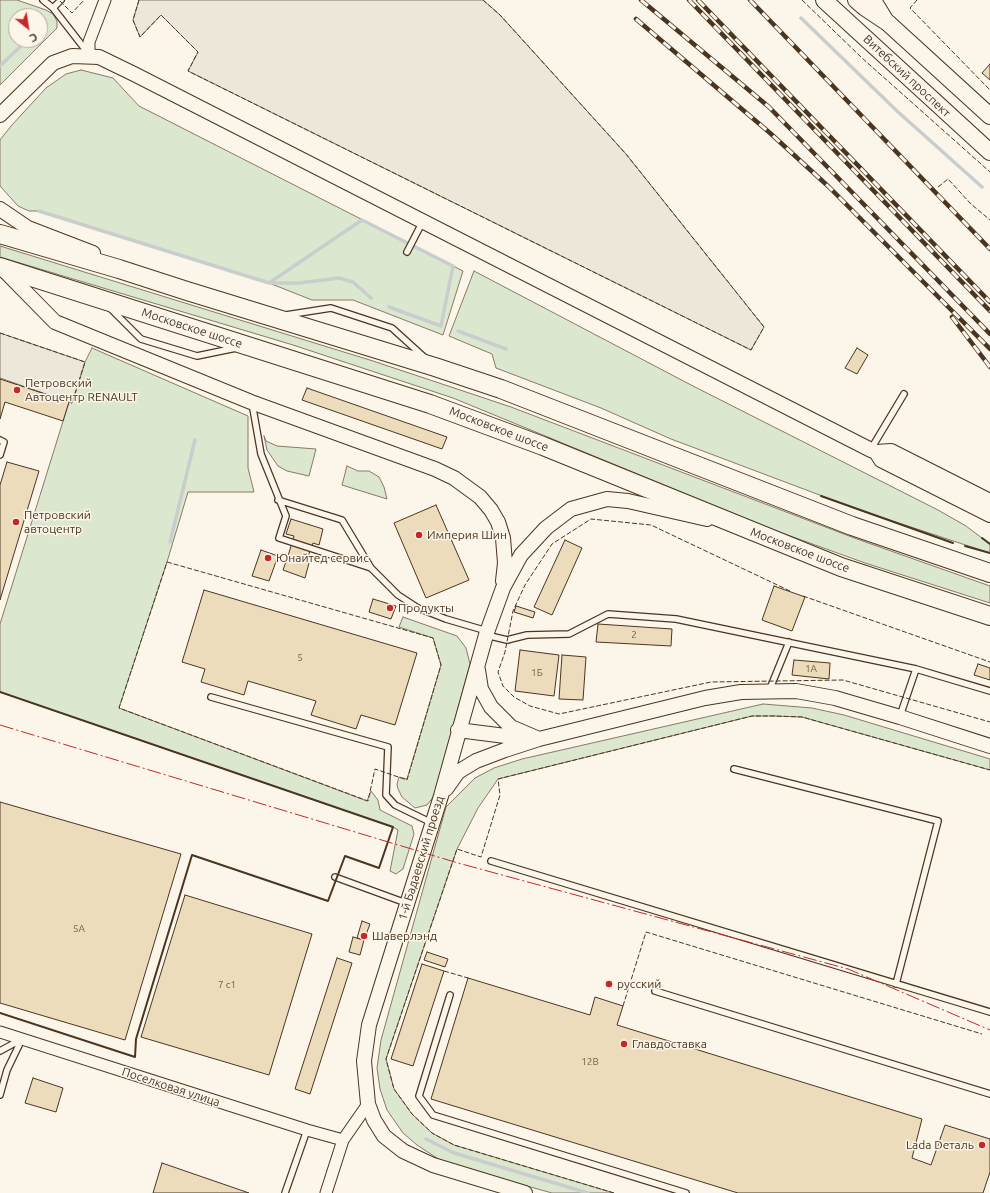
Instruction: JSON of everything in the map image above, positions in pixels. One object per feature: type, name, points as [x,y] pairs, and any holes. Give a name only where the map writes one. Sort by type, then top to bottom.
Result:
[{"type":"highway","points":[[0,234],[119,269],[435,367],[501,389],[852,526],[990,573]]},
{"type":"highway","name":"Московское шоссе","points":[[0,268],[100,298],[430,404],[544,446],[841,567],[990,616]]},
{"type":"main road","name":"Витебский проспект","points":[[824,0],[990,152]]},
{"type":"main road","name":"Витебский проспект","points":[[856,0],[888,23],[990,116]]},
{"type":"street","points":[[89,55],[89,42],[105,0]]},
{"type":"street","points":[[874,0],[888,23]]},
{"type":"street","points":[[0,115],[53,63],[72,56],[89,55],[99,57],[874,451],[881,460],[990,515]]},
{"type":"street","points":[[0,209],[28,228],[90,252],[119,269]]},
{"type":"street","points":[[0,268],[55,322],[251,402],[435,469],[468,488],[491,510],[498,522],[503,538],[504,550],[503,588]]},
{"type":"street","points":[[874,451],[891,451],[990,501]]},
{"type":"street","points":[[503,588],[521,555],[546,528],[571,509],[589,503],[614,499],[739,526]]},
{"type":"street","name":"1-й Бадаевский проезд","points":[[368,1104],[364,1061],[369,1025],[441,796],[458,730],[487,633],[503,588]]},
{"type":"street","points":[[477,666],[481,689],[491,707],[511,727],[539,740]]},
{"type":"street","points":[[441,796],[458,772],[476,761],[539,740],[705,698],[740,692],[796,691],[836,698],[990,746]]},
{"type":"street","points":[[458,730],[504,737],[539,740]]},
{"type":"street","name":"Поселковая улица","points":[[0,1032],[307,1130],[343,1140]]},
{"type":"street","points":[[326,1193],[343,1140],[368,1104]]},
{"type":"street","points":[[368,1104],[374,1120],[384,1136],[403,1151],[433,1165],[524,1193]]},
{"type":"lane","points":[[43,0],[53,8],[89,55]]},
{"type":"lane","points":[[53,8],[61,0]]},
{"type":"lane","points":[[407,252],[423,221]]},
{"type":"lane","points":[[100,298],[141,339],[197,356],[248,346]]},
{"type":"lane","points":[[273,317],[331,308],[392,328],[435,367]]},
{"type":"lane","points":[[874,451],[904,394]]},
{"type":"lane","points":[[251,402],[261,454],[278,500],[286,516],[279,538],[371,568]]},
{"type":"lane","points":[[0,440],[4,442],[0,455]]},
{"type":"lane","points":[[278,500],[342,520],[371,568],[398,595],[418,608],[507,640],[527,635],[570,634],[608,614],[676,619],[916,669],[990,691]]},
{"type":"lane","points":[[769,691],[789,642]]},
{"type":"lane","points":[[900,717],[916,669]]},
{"type":"lane","points":[[210,697],[388,747],[386,795],[395,805],[432,823]]},
{"type":"lane","points":[[734,769],[938,821],[896,984]]},
{"type":"lane","points":[[491,861],[990,1012]]},
{"type":"lane","points":[[335,877],[407,904]]},
{"type":"lane","points":[[655,991],[990,1094]]},
{"type":"lane","points":[[450,995],[419,1096],[433,1115],[686,1193]]},
{"type":"lane","points":[[0,1051],[22,1039]]},
{"type":"lane","points":[[0,1096],[7,1070],[22,1039]]},
{"type":"lane","points":[[285,1193],[307,1130]]},
{"type":"green space","points":[[0,0],[17,0],[40,8],[8,8],[8,48],[37,48],[0,85]]},
{"type":"green space","points":[[48,11],[53,14],[57,21],[57,28],[48,37]]},
{"type":"green space","points":[[81,70],[113,78],[139,106],[463,271],[443,335],[353,300],[312,300],[269,283],[39,211],[29,211],[18,206],[0,186],[0,140],[46,88],[66,74]]},
{"type":"green space","points":[[0,246],[373,361],[511,407],[857,539],[990,586],[990,603],[865,563],[771,529],[453,398],[293,345],[0,257]]},
{"type":"green space","points":[[474,271],[693,386],[938,510],[966,526],[990,544],[990,553],[862,511],[671,439],[601,408],[496,368],[492,354],[449,336]]},
{"type":"green space","points":[[92,348],[248,416],[248,468],[254,492],[188,492],[167,562],[119,708],[367,801],[371,791],[378,800],[380,810],[412,826],[414,834],[403,869],[396,874],[390,871],[398,830],[393,827],[0,692],[0,624],[69,402],[72,403],[85,362]]},
{"type":"green space","points":[[264,436],[266,441],[277,446],[316,449],[309,476],[287,471],[278,466],[267,450]]},
{"type":"green space","points":[[347,466],[358,471],[369,471],[379,477],[384,487],[387,499],[342,485]]},
{"type":"green space","points":[[403,617],[457,636],[466,648],[470,664],[434,796],[427,805],[415,808],[402,797],[397,784],[399,777],[407,779],[441,665],[433,638],[399,627]]},
{"type":"green space","points":[[763,704],[812,708],[844,715],[990,759],[990,770],[802,717],[752,716],[498,779],[478,808],[457,849],[386,1059],[394,1089],[412,1114],[432,1133],[454,1145],[614,1193],[552,1193],[452,1165],[440,1160],[417,1145],[403,1133],[387,1110],[380,1089],[377,1068],[381,1040],[446,807],[475,778],[494,768],[522,759]]},
{"type":"shaded area","points":[[139,0],[483,0],[500,15],[626,154],[764,327],[751,350],[188,71],[198,52],[161,15],[140,37],[133,20]]},
{"type":"shaded area","points":[[0,333],[85,362],[72,403],[0,378]]},
{"type":"building","points":[[990,64],[990,80],[982,73]]},
{"type":"building","points":[[857,348],[868,355],[857,374],[845,368]]},
{"type":"building","name":"Петровский Автоцентр RENAULT","points":[[0,379],[69,402],[63,421],[5,402],[0,419]]},
{"type":"building","points":[[307,388],[447,437],[442,449],[302,400]]},
{"type":"building","points":[[7,462],[39,471],[0,600],[0,485]]},
{"type":"building","points":[[436,505],[469,580],[426,598],[394,523]]},
{"type":"building","points":[[291,519],[323,529],[319,545],[313,543],[306,562],[288,556],[294,536],[286,534]]},
{"type":"building","points":[[565,540],[582,548],[552,615],[534,607]]},
{"type":"building","points":[[261,550],[278,556],[269,581],[252,576]]},
{"type":"building","points":[[288,556],[309,563],[305,578],[283,570]]},
{"type":"building","points":[[774,586],[805,597],[792,631],[762,620]]},
{"type":"building","points":[[204,590],[417,653],[395,725],[361,715],[356,729],[311,715],[316,701],[248,681],[244,695],[201,682],[205,669],[182,662]]},
{"type":"building","points":[[373,599],[396,606],[391,619],[369,612]]},
{"type":"building","points":[[516,606],[535,612],[533,618],[514,612]]},
{"type":"building","points":[[598,624],[672,629],[671,646],[596,642]]},
{"type":"building","points":[[520,650],[559,655],[554,696],[515,691]]},
{"type":"building","points":[[562,655],[586,657],[583,700],[559,699]]},
{"type":"building","points":[[794,660],[830,663],[829,679],[792,675]]},
{"type":"building","points":[[978,664],[990,668],[990,680],[974,675]]},
{"type":"building","points":[[0,802],[181,854],[125,1040],[0,1003]]},
{"type":"building","points":[[185,895],[312,934],[269,1075],[141,1037]]},
{"type":"building","points":[[362,921],[370,924],[364,940],[357,938]]},
{"type":"building","points":[[353,937],[364,940],[360,955],[349,952]]},
{"type":"building","points":[[427,952],[448,959],[445,967],[424,960]]},
{"type":"building","points":[[337,958],[352,963],[310,1094],[295,1089]]},
{"type":"building","points":[[422,964],[444,971],[413,1066],[391,1059]]},
{"type":"building","points":[[468,978],[590,1015],[595,997],[623,1006],[617,1025],[922,1119],[912,1158],[931,1165],[945,1125],[990,1139],[990,1172],[983,1193],[738,1193],[431,1099]]},
{"type":"building","points":[[33,1078],[63,1088],[56,1112],[25,1103]]},
{"type":"building","points":[[162,1163],[249,1193],[153,1193]]},
{"type":"waterway","points":[[801,18],[897,111],[982,187]]},
{"type":"waterway","points":[[0,66],[19,48]]},
{"type":"waterway","points":[[39,211],[269,283],[299,283],[339,278],[353,282],[371,298]]},
{"type":"waterway","points":[[269,283],[362,220],[453,266],[441,326],[389,307]]},
{"type":"waterway","points":[[458,331],[506,349]]},
{"type":"waterway","points":[[170,542],[195,440]]},
{"type":"waterway","points":[[426,1139],[454,1153],[588,1193]]},
{"type":"railway","points":[[641,0],[769,107],[990,334]]},
{"type":"railway","points":[[689,0],[990,311]]},
{"type":"railway","points":[[698,0],[990,302]]},
{"type":"railway","points":[[750,0],[990,249]]},
{"type":"railway","points":[[636,19],[770,133],[829,187],[990,349]]},
{"type":"railway","points":[[952,317],[990,367]]},
{"type":"fence","points":[[60,1],[72,13],[84,0]]},
{"type":"fence","points":[[139,0],[133,20],[140,37],[161,15],[198,52],[188,71],[751,350],[764,327],[626,154],[500,15],[483,0]]},
{"type":"fence","points":[[802,0],[862,58],[990,172]]},
{"type":"fence","points":[[917,0],[910,8],[990,90]]},
{"type":"fence","points":[[938,187],[948,179],[971,204],[990,220]]},
{"type":"fence","points":[[0,333],[85,362],[72,403],[69,402]]},
{"type":"fence","points":[[790,591],[651,525],[591,519],[552,544],[525,585],[513,611],[505,652],[498,672],[503,686],[514,697],[530,706],[559,714],[711,682],[843,680],[990,722]]},
{"type":"fence","points":[[167,562],[433,638],[441,665],[407,780],[375,769],[368,801],[119,708],[167,562]]},
{"type":"fence","points":[[803,596],[990,662]]},
{"type":"fence","points":[[614,1193],[454,1145],[432,1133],[412,1114],[394,1089],[386,1059],[457,849],[481,857],[500,795],[498,779],[752,716],[802,717],[990,770]]},
{"type":"fence","points":[[623,1006],[646,932],[982,1034]]},
{"type":"fence","points":[[444,971],[468,978]]},
{"type":"wall","points":[[821,496],[953,543]]},
{"type":"wall","points":[[982,538],[990,544]]},
{"type":"wall","points":[[965,546],[990,553]]},
{"type":"wall","points":[[0,692],[393,827],[379,868],[345,856],[328,901],[192,855],[136,1039],[135,1057],[0,1013]]},
{"type":"power","points":[[0,725],[458,863],[848,969],[990,1030]]},
{"type":"place","name":"Петровский Автоцентр RENAULT","points":[[17,390]]},
{"type":"place","name":"Петровский автоцентр","points":[[16,522]]},
{"type":"place","name":"Империя Шин","points":[[419,535]]},
{"type":"place","name":"Юнайтед сервис","points":[[268,558]]},
{"type":"place","name":"Продукты","points":[[390,608]]},
{"type":"place","name":"Шаверлэнд","points":[[364,936]]},
{"type":"place","name":"русский","points":[[609,984]]},
{"type":"place","name":"Главдоставка","points":[[624,1044]]},
{"type":"place","name":"Lada Dеталь","points":[[982,1145]]}]
